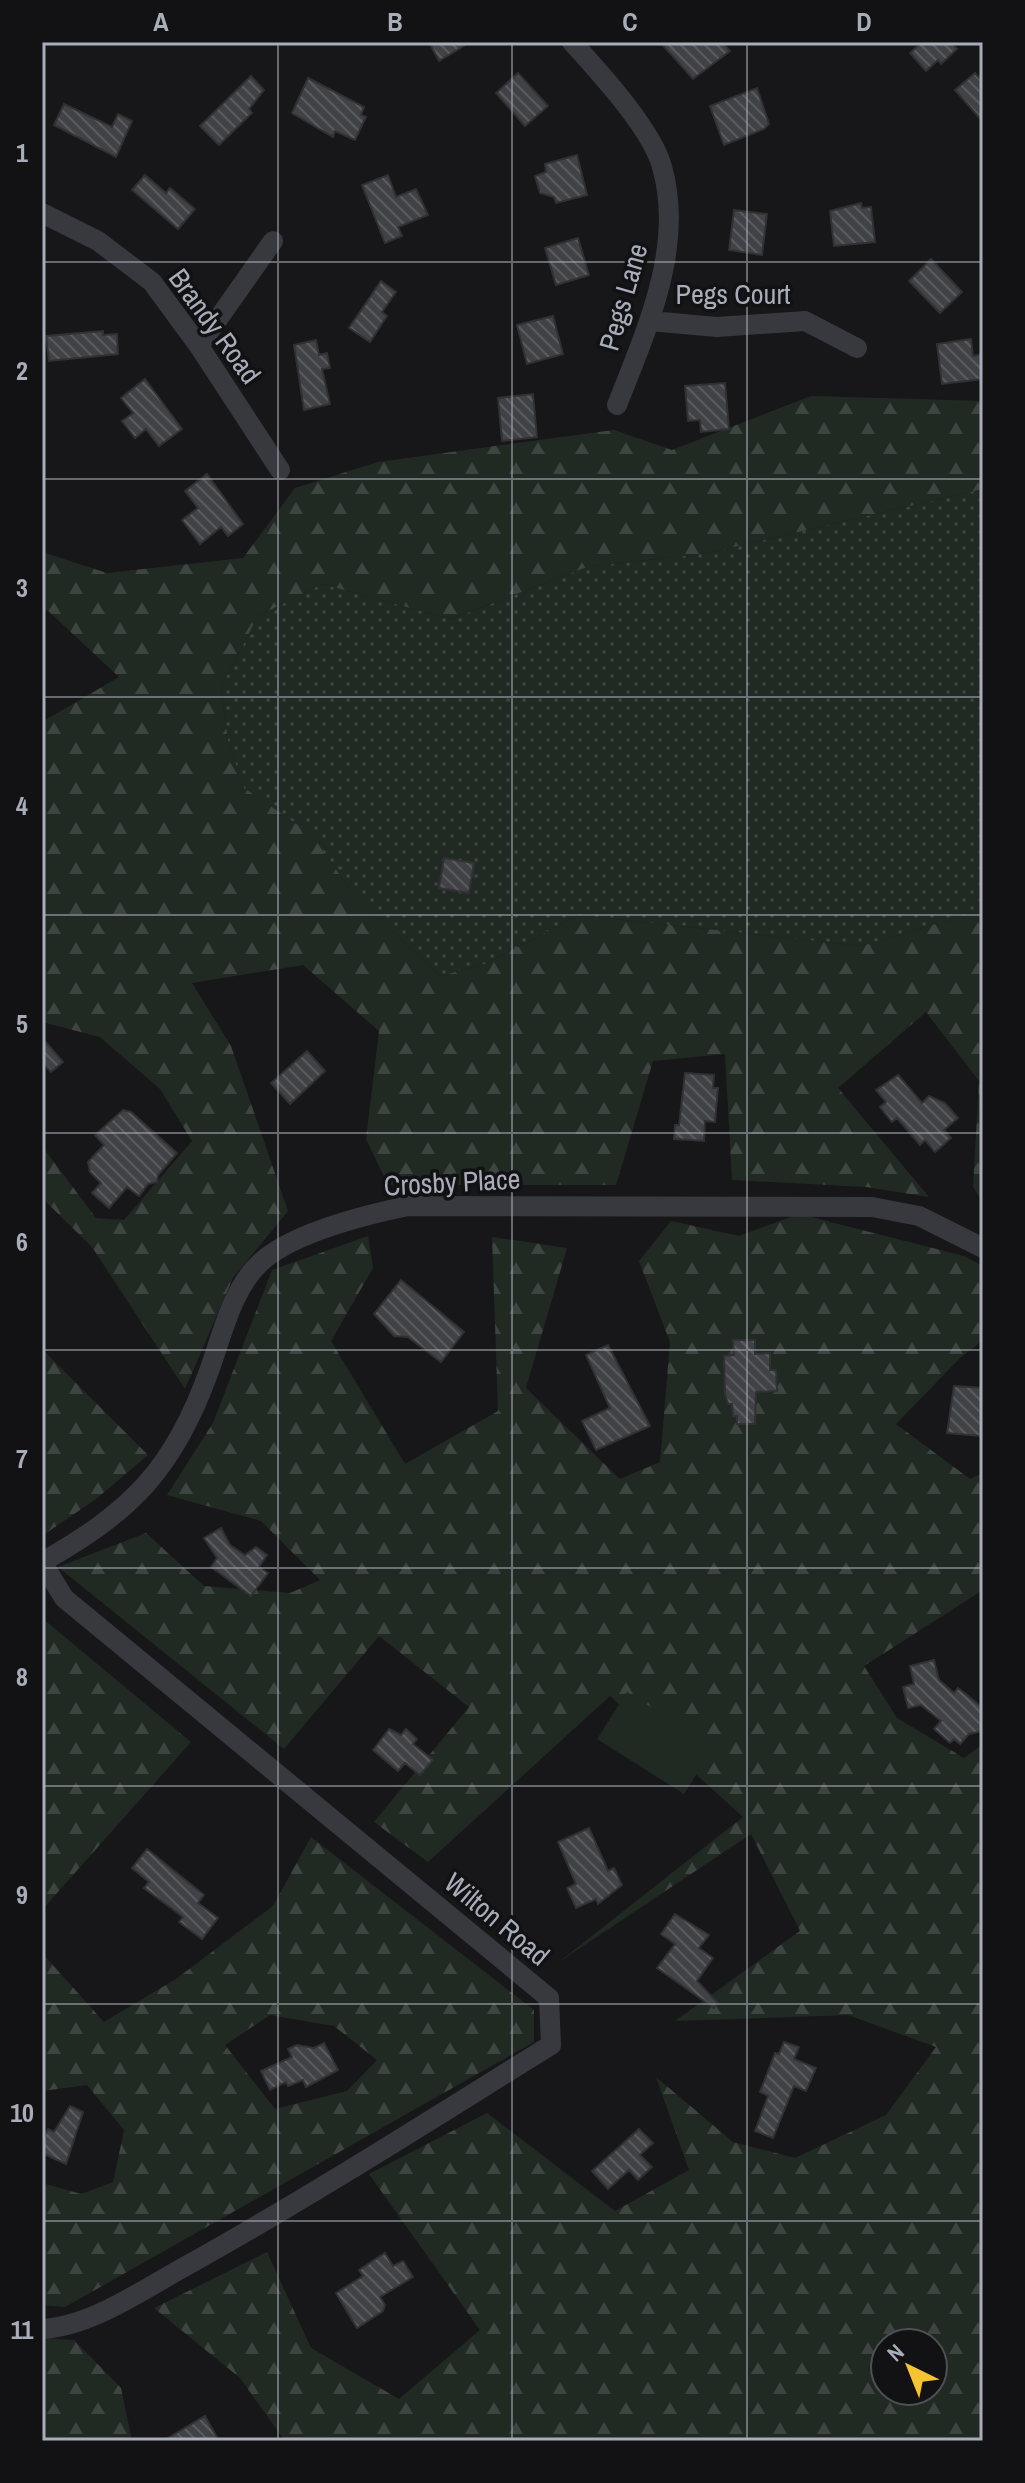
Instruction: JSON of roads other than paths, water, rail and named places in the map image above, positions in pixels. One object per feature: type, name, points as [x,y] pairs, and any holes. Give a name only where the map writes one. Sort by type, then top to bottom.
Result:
[{"type":"street","name":"Pegs Lane","points":[[572,42],[624,101],[662,165],[670,236],[650,321],[617,405]]},
{"type":"street","name":"Brandy Road","points":[[42,213],[98,241],[152,282],[199,346],[280,470]]},
{"type":"street","points":[[199,346],[273,241]]},
{"type":"street","name":"Pegs Court","points":[[650,321],[717,327],[805,321],[857,348]]},
{"type":"street","name":"Crosby Place","points":[[42,1562],[91,1535],[137,1497],[174,1449],[207,1378],[240,1289],[261,1261],[353,1218],[408,1206],[872,1207],[919,1216],[983,1248]]},
{"type":"street","name":"Wilton Road","points":[[42,1562],[64,1598],[549,1998],[551,2045],[200,2258],[67,2327],[42,2329]]}]
